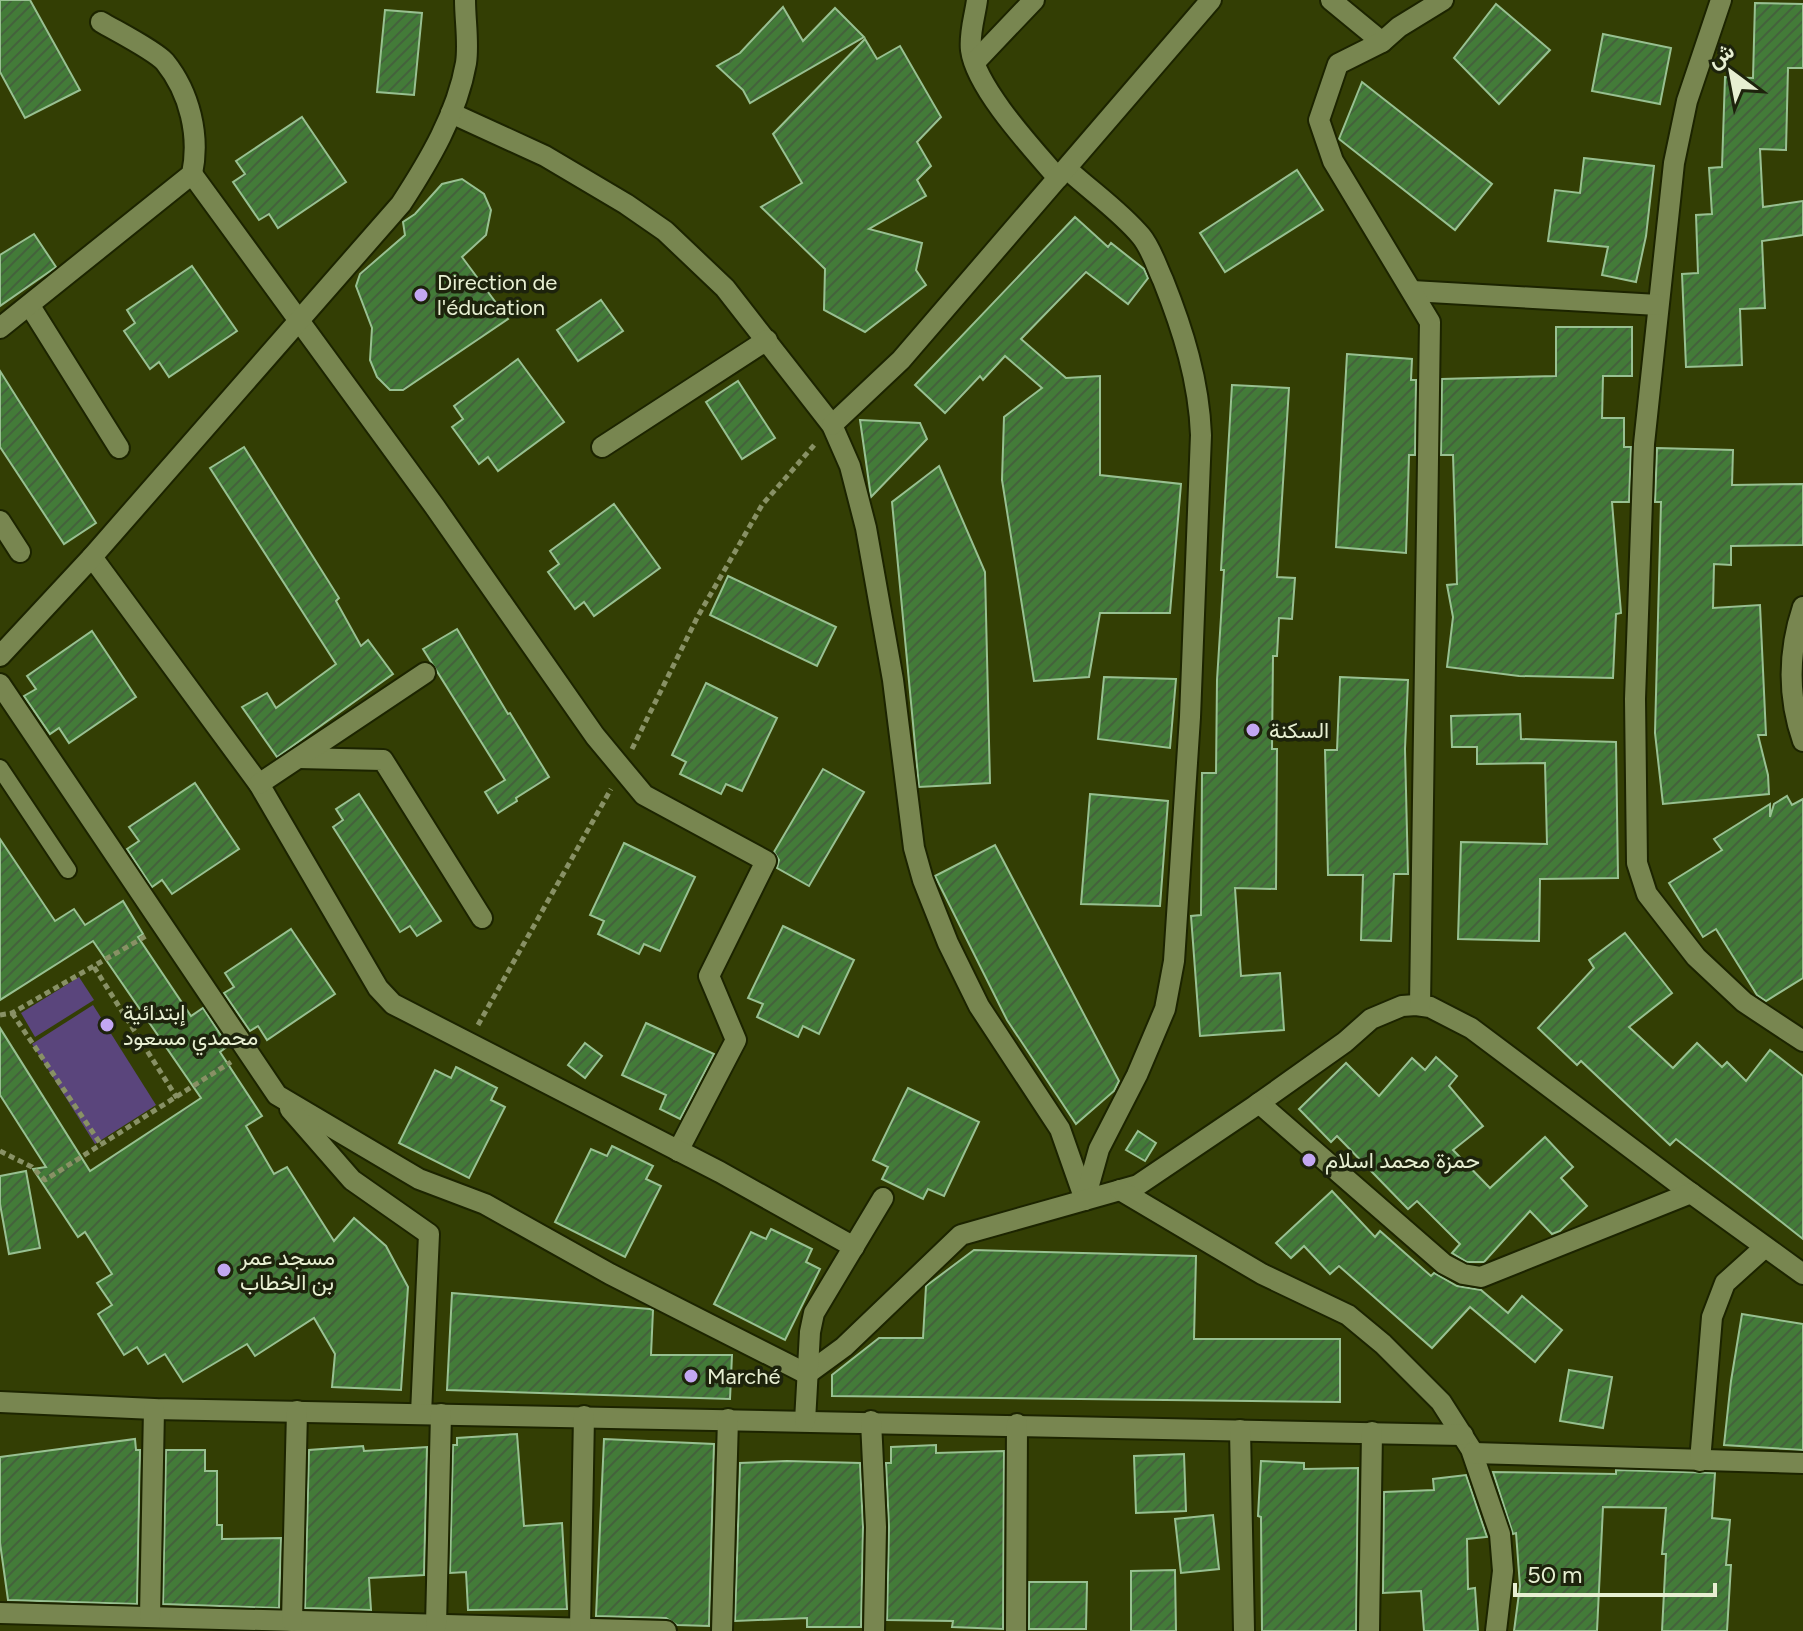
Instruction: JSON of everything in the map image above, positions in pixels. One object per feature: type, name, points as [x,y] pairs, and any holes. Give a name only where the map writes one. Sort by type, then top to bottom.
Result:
[{"type":"street","points":[[0,656],[92,557],[401,204],[429,162],[451,113],[466,61],[465,0]]},
{"type":"street","points":[[977,0],[971,41],[975,62],[1013,126],[1063,174],[1138,233],[1154,258],[1180,325],[1193,369],[1200,410],[1190,717],[1174,961],[1165,1009],[1137,1075],[1099,1149],[1085,1200]]},
{"type":"street","points":[[975,62],[1034,0]]},
{"type":"street","points":[[832,425],[901,360],[1211,0]]},
{"type":"street","points":[[1331,0],[1382,42]]},
{"type":"street","points":[[1420,1005],[1430,322],[1333,161],[1319,120],[1338,64],[1382,42],[1399,27],[1443,0]]},
{"type":"street","points":[[1721,0],[1682,120],[1674,163],[1644,444],[1635,699],[1637,863],[1647,894],[1674,930],[1724,986],[1803,1041]]},
{"type":"street","points":[[0,328],[192,174],[196,155],[195,134],[185,99],[164,60],[101,22]]},
{"type":"street","points":[[451,113],[545,156],[665,231],[725,288],[832,425],[850,466],[866,528],[893,680],[914,848],[923,880],[948,943],[979,1006],[1060,1129],[1085,1200]]},
{"type":"street","points":[[192,174],[435,507],[595,736],[622,769],[644,795],[766,861],[709,976],[736,1040],[678,1151]]},
{"type":"street","points":[[1412,291],[1658,305]]},
{"type":"street","points":[[30,306],[119,448]]},
{"type":"street","points":[[602,447],[767,340]]},
{"type":"street","points":[[0,521],[20,552]]},
{"type":"street","points":[[92,557],[259,784],[378,988],[401,1009],[678,1151],[854,1247]]},
{"type":"street","points":[[1803,607],[1790,667],[1792,701],[1803,741]]},
{"type":"street","points":[[259,784],[425,673]]},
{"type":"street","points":[[0,684],[277,1095],[352,1180],[429,1234],[436,1625]]},
{"type":"street","points":[[299,758],[383,760],[482,918]]},
{"type":"street","points":[[807,1374],[844,1347],[961,1235],[1138,1185],[1345,1042],[1371,1019],[1402,1006],[1430,1007],[1471,1028],[1803,1274]]},
{"type":"street","points":[[277,1095],[419,1179],[485,1204],[610,1274],[807,1374]]},
{"type":"street","points":[[1259,1103],[1444,1264],[1463,1274],[1481,1277],[1691,1193]]},
{"type":"street","points":[[1120,1190],[1262,1274],[1336,1308],[1362,1325],[1441,1402],[1468,1444],[1500,1534],[1503,1571],[1496,1631]]},
{"type":"street","points":[[805,1421],[814,1313],[883,1198]]},
{"type":"street","points":[[1700,1461],[1712,1317],[1725,1283],[1765,1247]]},
{"type":"street","points":[[0,1402],[154,1409],[1372,1432],[1468,1444],[1700,1461],[1803,1463]]},
{"type":"street","points":[[150,1617],[154,1409]]},
{"type":"street","points":[[292,1621],[297,1411]]},
{"type":"street","points":[[580,1628],[584,1416]]},
{"type":"street","points":[[722,1631],[728,1419]]},
{"type":"street","points":[[871,1421],[876,1527],[874,1631]]},
{"type":"street","points":[[1016,1631],[1017,1424]]},
{"type":"street","points":[[1240,1430],[1244,1631]]},
{"type":"street","points":[[1369,1631],[1372,1432]]},
{"type":"street","points":[[0,1613],[666,1631]]},
{"type":"lane","points":[[0,768],[68,870]]},
{"type":"path","points":[[468,1043],[622,769],[698,616],[762,505],[832,425]]},
{"type":"path","points":[[0,1015],[12,1013],[163,926]]},
{"type":"path","points":[[94,967],[177,1098]]},
{"type":"path","points":[[12,1013],[102,1146]]},
{"type":"path","points":[[0,1151],[32,1167],[45,1180],[247,1051]]},
{"type":"shaded area","points":[[79,977],[94,1000],[35,1037],[21,1013]]},
{"type":"shaded area","points":[[93,1005],[156,1105],[95,1144],[32,1044]]},
{"type":"building","points":[[0,0],[30,0],[80,90],[25,118],[0,72]]},
{"type":"building","points":[[1755,3],[1803,4],[1803,68],[1788,68],[1786,150],[1760,149],[1763,207],[1803,201],[1803,235],[1762,241],[1765,308],[1740,309],[1742,365],[1686,367],[1682,274],[1698,273],[1696,215],[1712,214],[1709,168],[1722,167],[1725,77],[1753,78]]},
{"type":"building","points":[[1496,4],[1550,50],[1499,104],[1454,58]]},
{"type":"building","points":[[783,7],[803,41],[835,8],[864,37],[750,103],[743,90],[717,66],[740,53]]},
{"type":"building","points":[[385,10],[422,13],[414,95],[377,92]]},
{"type":"building","points":[[1603,34],[1671,48],[1660,104],[1592,91]]},
{"type":"building","points":[[865,39],[877,59],[900,46],[941,117],[917,142],[931,166],[917,180],[926,196],[869,229],[922,243],[916,270],[926,285],[865,332],[824,310],[825,269],[761,207],[802,183],[773,134]]},
{"type":"building","points":[[1362,82],[1492,184],[1455,230],[1339,139]]},
{"type":"building","points":[[302,117],[346,182],[278,228],[269,214],[259,220],[233,182],[245,174],[236,161]]},
{"type":"building","points":[[1584,158],[1654,166],[1646,236],[1636,282],[1602,275],[1608,247],[1548,241],[1555,190],[1580,193]]},
{"type":"building","points":[[1297,170],[1323,210],[1225,272],[1200,233]]},
{"type":"building","points":[[462,179],[484,194],[491,210],[486,235],[462,257],[508,319],[403,390],[390,390],[377,377],[370,360],[372,328],[356,286],[360,274],[405,235],[403,222],[415,214],[442,184]]},
{"type":"building","points":[[1075,217],[1108,247],[1111,243],[1144,269],[1148,278],[1128,304],[1086,272],[1021,339],[1066,378],[1100,376],[1100,475],[1181,484],[1170,613],[1100,613],[1089,677],[1034,681],[1002,480],[1004,417],[1042,388],[1005,356],[983,380],[980,376],[945,413],[915,385]]},
{"type":"building","points":[[34,234],[56,267],[0,306],[0,255]]},
{"type":"building","points":[[192,266],[237,331],[169,377],[159,362],[150,369],[124,331],[135,323],[127,310]]},
{"type":"building","points":[[601,300],[623,331],[578,361],[557,330]]},
{"type":"building","points":[[1556,327],[1632,327],[1632,376],[1603,376],[1602,418],[1624,418],[1624,447],[1631,447],[1629,502],[1612,502],[1621,613],[1616,614],[1613,678],[1519,676],[1447,667],[1453,617],[1447,585],[1457,584],[1453,455],[1441,455],[1442,379],[1556,376]]},
{"type":"building","points":[[1347,354],[1412,359],[1411,380],[1416,380],[1415,455],[1409,455],[1406,553],[1336,547]]},
{"type":"building","points":[[518,359],[564,422],[498,471],[488,457],[479,464],[452,427],[463,419],[454,406]]},
{"type":"building","points":[[0,371],[96,523],[64,544],[0,447]]},
{"type":"building","points":[[738,381],[775,438],[742,459],[706,402]]},
{"type":"building","points":[[1232,385],[1289,388],[1277,577],[1295,578],[1292,619],[1279,618],[1277,656],[1273,656],[1272,749],[1277,749],[1276,889],[1235,888],[1241,976],[1280,973],[1284,1030],[1200,1036],[1191,916],[1201,915],[1202,773],[1216,773],[1217,680],[1224,570],[1221,570]]},
{"type":"building","points":[[860,420],[920,423],[927,439],[871,497]]},
{"type":"building","points":[[244,447],[339,598],[336,601],[361,646],[368,640],[393,674],[277,757],[242,707],[267,693],[276,708],[336,664],[210,468]]},
{"type":"building","points":[[1657,448],[1733,450],[1732,485],[1803,484],[1803,545],[1731,546],[1731,565],[1714,564],[1713,608],[1760,605],[1766,735],[1758,735],[1768,775],[1769,794],[1663,804],[1655,733],[1661,502],[1655,502]]},
{"type":"building","points":[[939,466],[985,572],[990,783],[919,787],[892,502]]},
{"type":"building","points":[[614,504],[660,568],[594,616],[584,602],[575,609],[548,572],[559,564],[550,551]]},
{"type":"building","points":[[728,576],[836,627],[817,666],[710,615]]},
{"type":"building","points":[[457,629],[549,777],[498,813],[485,792],[505,780],[423,649]]},
{"type":"building","points":[[92,631],[136,697],[69,743],[59,728],[50,734],[24,696],[36,689],[27,676]]},
{"type":"building","points":[[1104,677],[1176,679],[1170,748],[1098,739]]},
{"type":"building","points":[[1340,677],[1408,680],[1405,749],[1408,874],[1394,874],[1391,941],[1361,940],[1363,875],[1328,875],[1325,750],[1337,750]]},
{"type":"building","points":[[706,683],[777,718],[742,791],[726,784],[721,794],[680,774],[686,762],[672,755]]},
{"type":"building","points":[[1520,714],[1521,739],[1616,742],[1618,878],[1540,879],[1539,941],[1458,939],[1461,842],[1547,844],[1545,763],[1477,764],[1477,747],[1452,747],[1451,716]]},
{"type":"building","points":[[823,769],[864,792],[809,886],[777,868],[779,860],[774,852]]},
{"type":"building","points":[[195,783],[239,849],[172,894],[162,880],[152,887],[127,849],[139,841],[129,827]]},
{"type":"building","points":[[359,794],[441,921],[417,936],[410,926],[400,932],[333,827],[343,820],[336,809]]},
{"type":"building","points":[[1090,794],[1168,801],[1160,906],[1081,904]]},
{"type":"building","points":[[1787,796],[1792,805],[1803,799],[1803,978],[1766,1001],[1757,995],[1716,929],[1703,937],[1669,883],[1722,850],[1714,839],[1770,804],[1770,817],[1774,804]]},
{"type":"building","points":[[0,839],[55,921],[74,909],[85,925],[123,901],[143,934],[138,937],[191,1016],[203,1008],[228,1046],[220,1052],[262,1116],[246,1126],[274,1174],[287,1167],[334,1241],[354,1218],[386,1246],[408,1287],[401,1390],[332,1387],[335,1354],[314,1318],[255,1356],[247,1344],[183,1382],[165,1354],[148,1364],[137,1347],[124,1355],[98,1314],[112,1305],[97,1283],[112,1274],[85,1232],[78,1237],[33,1169],[46,1167],[0,1095],[0,1028],[90,1171],[201,1098],[93,941],[0,1000]]},
{"type":"building","points":[[624,843],[695,877],[660,951],[644,944],[639,954],[598,934],[604,921],[590,915]]},
{"type":"building","points":[[995,845],[1119,1081],[1114,1091],[1076,1124],[1007,1020],[935,876]]},
{"type":"building","points":[[783,926],[854,960],[819,1034],[803,1026],[798,1037],[757,1017],[763,1004],[748,998]]},
{"type":"building","points":[[291,929],[335,994],[267,1040],[258,1026],[250,1031],[224,993],[234,987],[225,973]]},
{"type":"building","points":[[1625,933],[1672,993],[1629,1027],[1673,1068],[1697,1043],[1722,1067],[1727,1062],[1746,1081],[1770,1050],[1803,1076],[1803,1239],[1676,1139],[1670,1145],[1581,1061],[1577,1065],[1538,1028],[1594,968],[1589,960]]},
{"type":"building","points":[[646,1023],[714,1054],[680,1119],[660,1109],[666,1095],[622,1075]]},
{"type":"building","points":[[585,1043],[602,1056],[585,1078],[568,1065]]},
{"type":"building","points":[[1436,1057],[1457,1076],[1449,1086],[1483,1126],[1453,1150],[1490,1188],[1545,1137],[1573,1167],[1561,1178],[1587,1206],[1560,1231],[1552,1234],[1530,1211],[1484,1262],[1467,1262],[1452,1253],[1460,1244],[1417,1201],[1408,1209],[1337,1136],[1331,1142],[1299,1109],[1346,1063],[1379,1096],[1412,1058],[1425,1070]]},
{"type":"building","points":[[456,1067],[497,1088],[491,1100],[505,1107],[469,1178],[399,1143],[435,1070],[451,1078]]},
{"type":"building","points":[[908,1088],[979,1122],[944,1196],[928,1189],[923,1199],[882,1179],[888,1167],[873,1160]]},
{"type":"building","points":[[1138,1131],[1156,1143],[1145,1161],[1126,1150]]},
{"type":"building","points":[[612,1146],[653,1166],[646,1179],[661,1186],[625,1257],[555,1222],[591,1149],[607,1156]]},
{"type":"building","points":[[26,1171],[40,1248],[9,1254],[0,1204],[0,1176]]},
{"type":"building","points":[[1332,1191],[1375,1237],[1380,1231],[1431,1276],[1434,1273],[1457,1286],[1481,1290],[1508,1313],[1522,1296],[1562,1330],[1535,1362],[1470,1307],[1432,1348],[1339,1266],[1330,1274],[1304,1246],[1291,1258],[1276,1243]]},
{"type":"building","points":[[771,1229],[812,1249],[806,1262],[820,1269],[785,1340],[714,1304],[751,1232],[766,1239]]},
{"type":"building","points":[[974,1250],[1196,1256],[1194,1339],[1340,1339],[1340,1402],[832,1396],[832,1375],[879,1338],[923,1338],[926,1286]]},
{"type":"building","points":[[452,1293],[653,1310],[651,1355],[732,1355],[730,1399],[447,1390]]},
{"type":"building","points":[[1742,1314],[1803,1324],[1803,1450],[1724,1445]]},
{"type":"building","points":[[1569,1370],[1612,1377],[1603,1428],[1560,1421]]},
{"type":"building","points":[[517,1434],[524,1526],[562,1523],[567,1609],[468,1610],[466,1572],[450,1573],[453,1445],[457,1445],[457,1438]]},
{"type":"building","points":[[135,1439],[136,1450],[140,1450],[137,1604],[8,1600],[0,1543],[0,1457]]},
{"type":"building","points":[[604,1439],[714,1444],[709,1626],[677,1625],[666,1618],[596,1616]]},
{"type":"building","points":[[936,1445],[936,1453],[1004,1451],[1003,1629],[952,1627],[953,1621],[887,1620],[889,1527],[886,1463],[891,1463],[891,1447]]},
{"type":"building","points":[[363,1446],[364,1451],[427,1447],[424,1575],[369,1578],[371,1610],[305,1608],[309,1450]]},
{"type":"building","points":[[166,1450],[205,1450],[205,1471],[217,1471],[217,1525],[222,1525],[222,1539],[281,1538],[279,1608],[163,1604]]},
{"type":"building","points":[[1184,1454],[1186,1511],[1136,1513],[1134,1456]]},
{"type":"building","points":[[1261,1461],[1304,1463],[1304,1469],[1358,1468],[1356,1631],[1262,1631],[1261,1517],[1258,1516]]},
{"type":"building","points":[[740,1463],[860,1463],[863,1527],[861,1627],[807,1627],[807,1618],[735,1621]]},
{"type":"building","points":[[1616,1470],[1715,1473],[1712,1518],[1730,1520],[1726,1565],[1731,1565],[1727,1631],[1662,1631],[1666,1554],[1662,1554],[1666,1508],[1603,1507],[1597,1631],[1514,1631],[1520,1586],[1516,1533],[1513,1534],[1493,1472],[1616,1474]]},
{"type":"building","points":[[1466,1475],[1487,1537],[1467,1539],[1468,1589],[1475,1588],[1478,1631],[1424,1631],[1421,1591],[1383,1593],[1384,1492],[1434,1490],[1433,1479]]},
{"type":"building","points":[[1213,1515],[1219,1569],[1181,1573],[1175,1519]]},
{"type":"building","points":[[1175,1570],[1176,1631],[1131,1631],[1131,1571]]},
{"type":"building","points":[[1029,1582],[1087,1582],[1086,1629],[1029,1629]]},
{"type":"place","name":"Direction de l'éducation","points":[[421,295]]},
{"type":"place","name":"السكنة","points":[[1253,730]]},
{"type":"place","name":"إبتدائية محمدي مسعود","points":[[107,1025]]},
{"type":"place","name":"حمزة محمد اسلام","points":[[1309,1160]]},
{"type":"place","name":"مسجد عمر بن الخطاب","points":[[224,1270]]},
{"type":"place","name":"Marché","points":[[691,1376]]}]
